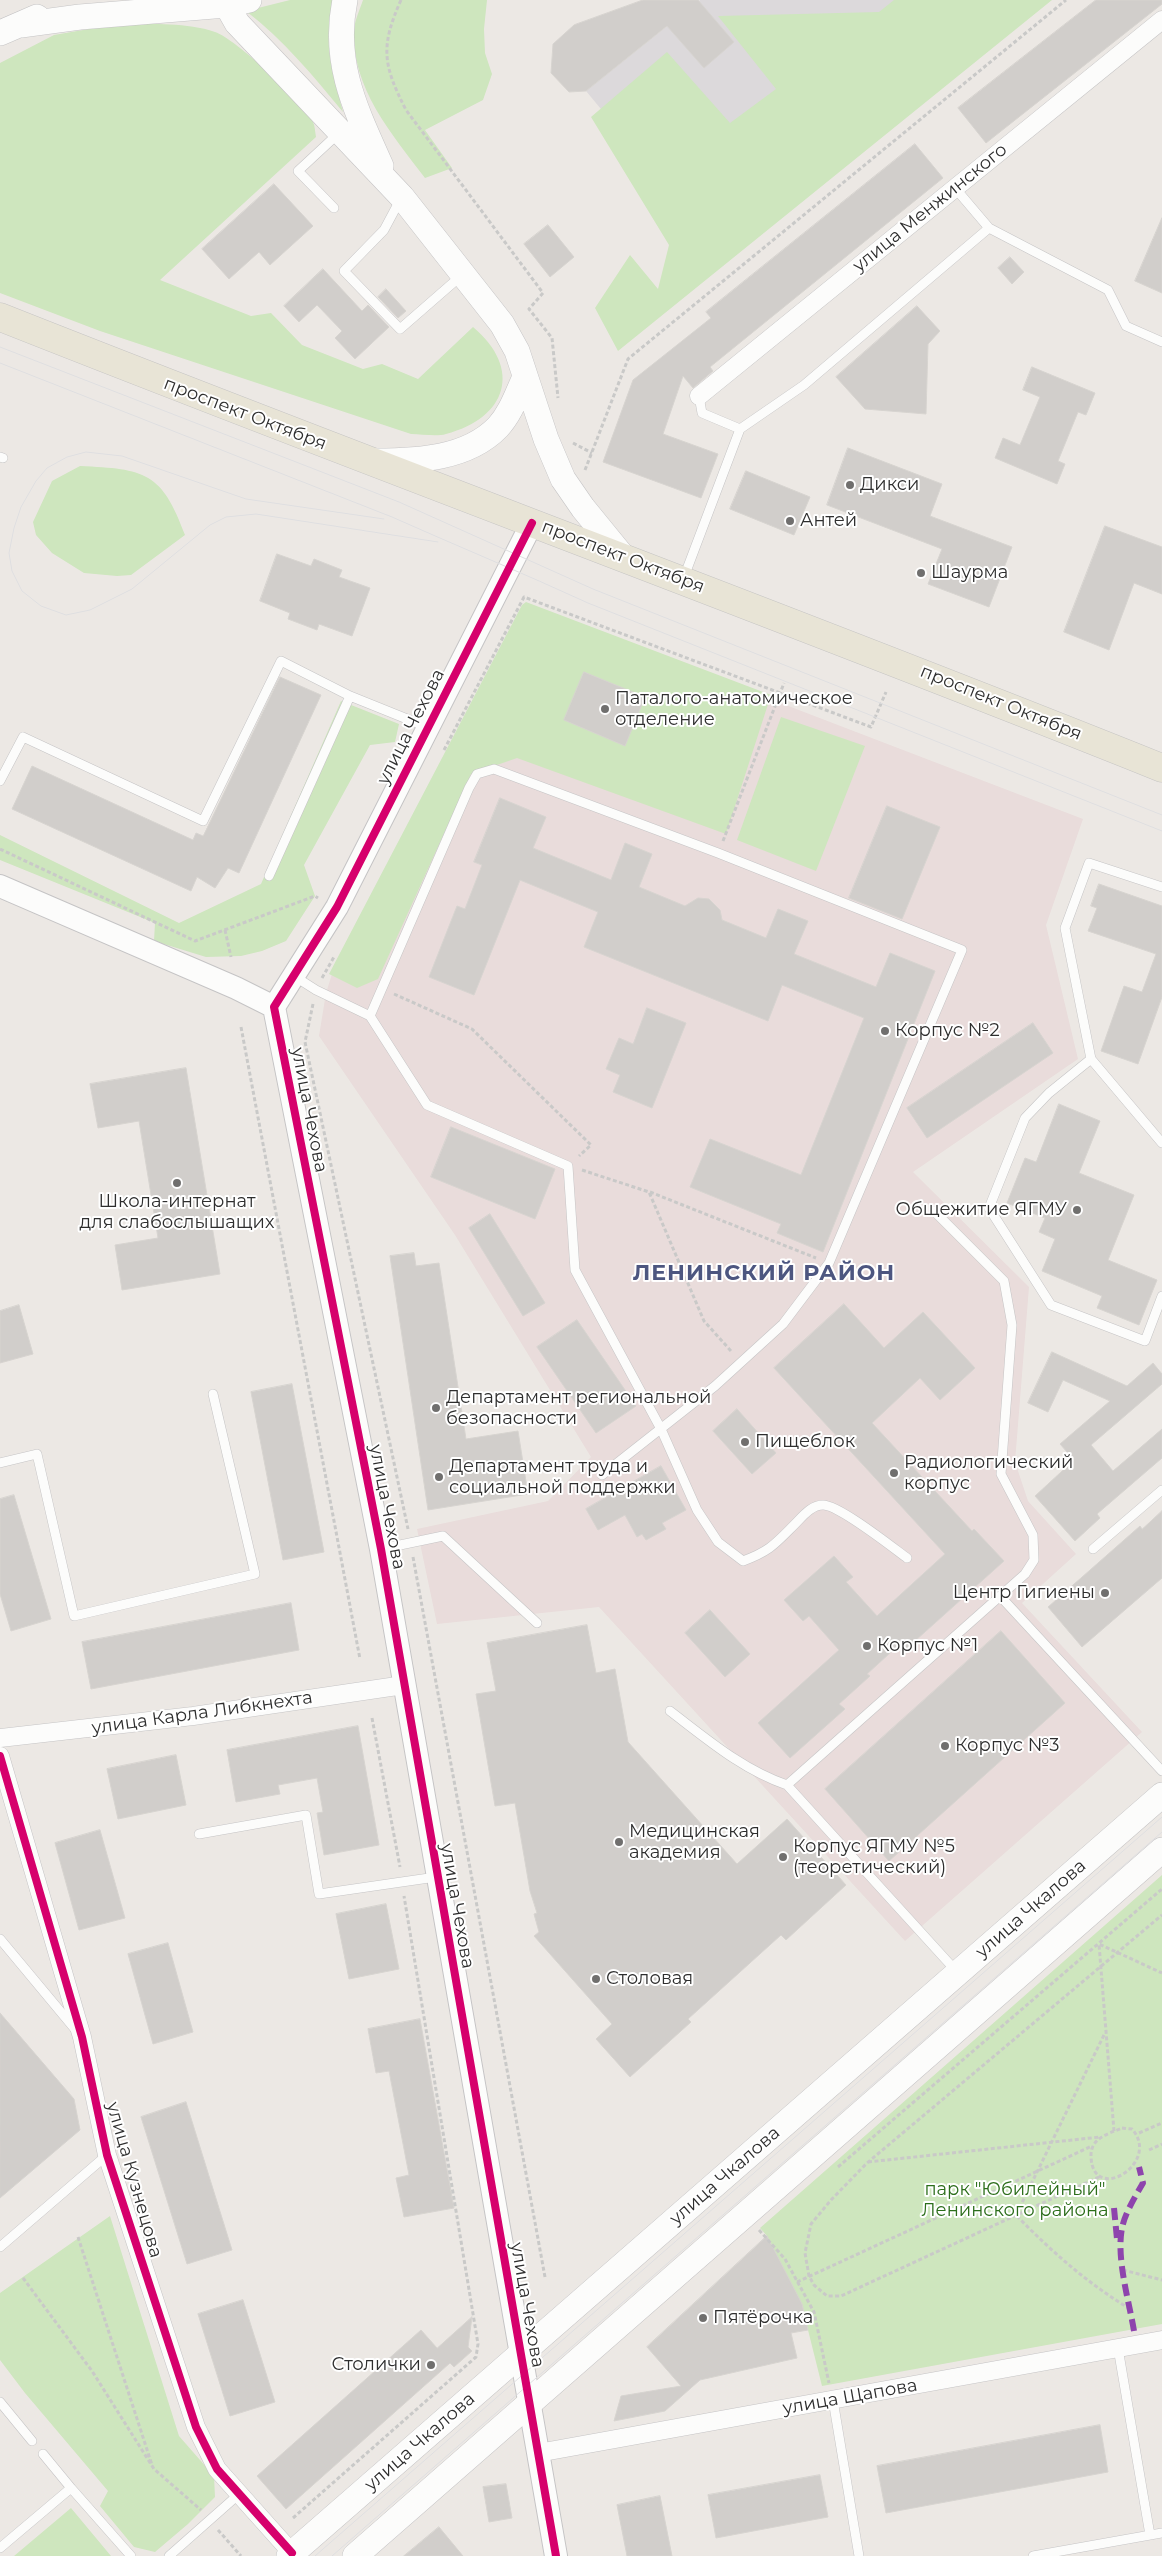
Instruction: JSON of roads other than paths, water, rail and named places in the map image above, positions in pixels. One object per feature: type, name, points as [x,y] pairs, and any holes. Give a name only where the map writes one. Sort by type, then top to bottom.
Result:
[{"type":"main road","points":[[11,29],[72,0]]},
{"type":"main road","points":[[345,0],[341,39],[343,68],[351,95],[383,169],[402,197],[502,324],[518,351],[546,439],[563,479],[583,508],[623,557]]},
{"type":"main road","points":[[11,29],[80,17],[233,2],[237,23],[402,197]]},
{"type":"main road","name":"проспект Октября","points":[[0,317],[366,461],[889,658],[1162,768]]},
{"type":"main road","points":[[366,461],[415,461],[454,452],[478,442],[497,428],[508,413],[525,377]]},
{"type":"main road","name":"улица Чкалова","points":[[290,2555],[1162,1795]]},
{"type":"main road","points":[[355,2556],[1162,1850]]},
{"type":"street","name":"улица Менжинского","points":[[698,396],[1162,20]]},
{"type":"street","name":"улица Чехова","points":[[532,523],[336,907],[274,1007],[381,1549],[556,2556]]},
{"type":"street","points":[[0,886],[236,988],[274,1007]]},
{"type":"street","name":"улица Карла Либкнехта","points":[[0,1738],[193,1716],[404,1685]]},
{"type":"street","name":"улица Кузнецова","points":[[0,1756],[82,2037],[107,2155],[196,2427],[217,2469],[290,2555]]},
{"type":"street","name":"улица Щапова","points":[[538,2454],[831,2393],[1162,2340]]},
{"type":"lane","points":[[334,208],[298,170],[340,132]]},
{"type":"lane","points":[[955,188],[989,228],[1108,290],[1126,326],[1162,342]]},
{"type":"lane","points":[[402,197],[384,230],[344,271],[400,329],[463,274]]},
{"type":"lane","points":[[683,580],[740,428],[804,385],[989,228]]},
{"type":"lane","points":[[698,396],[702,413],[740,428]]},
{"type":"lane","points":[[0,781],[23,737],[203,821],[281,661],[350,696],[427,727]]},
{"type":"lane","points":[[269,876],[350,696]]},
{"type":"lane","points":[[370,1016],[469,788],[478,774],[494,769],[718,853],[962,950],[829,1263],[783,1324],[661,1429],[602,1475]]},
{"type":"lane","points":[[1162,887],[1088,863],[1065,928],[1091,1059],[1162,1142]]},
{"type":"lane","points":[[294,976],[316,990],[370,1016],[427,1105],[568,1166],[575,1270],[661,1429],[697,1510],[718,1542],[743,1562],[767,1552],[810,1509],[822,1505],[855,1521],[907,1558]]},
{"type":"lane","points":[[1091,1059],[1049,1093],[1025,1118],[989,1208],[1051,1305],[1145,1342],[1162,1296]]},
{"type":"lane","points":[[787,1785],[1025,1574],[1034,1560],[1033,1535],[1001,1474],[1012,1325],[1004,1281],[934,1212]]},
{"type":"lane","points":[[0,1463],[37,1454],[74,1616],[255,1574],[213,1394]]},
{"type":"lane","points":[[1093,1549],[1162,1490]]},
{"type":"lane","points":[[381,1549],[443,1536],[538,1623]]},
{"type":"lane","points":[[1000,1596],[1162,1770]]},
{"type":"lane","points":[[670,1712],[738,1762],[762,1777],[787,1785],[958,1973]]},
{"type":"lane","points":[[199,1834],[306,1815],[319,1894],[402,1880],[437,1877]]},
{"type":"lane","points":[[0,1939],[82,2037]]},
{"type":"lane","points":[[0,2247],[107,2155]]},
{"type":"lane","points":[[1118,2348],[1150,2536]]},
{"type":"lane","points":[[831,2393],[858,2556]]},
{"type":"lane","points":[[0,2402],[32,2441]]},
{"type":"lane","points":[[43,2454],[132,2556]]},
{"type":"lane","points":[[0,2548],[72,2488]]},
{"type":"lane","points":[[169,2556],[238,2495]]},
{"type":"lane","points":[[1033,2556],[1053,2554],[1162,2533]]},
{"type":"tram line","points":[[0,347],[399,502],[593,589],[1162,815]]},
{"type":"tram line","points":[[0,363],[392,517],[588,603],[1162,831]]},
{"type":"tram line","points":[[384,519],[246,499],[122,456],[86,452],[67,457],[47,468],[36,481],[21,507],[9,553],[12,571],[22,591],[41,606],[66,615],[90,610],[132,589],[210,525],[226,517],[256,514],[438,542]]},
{"type":"tram line","points":[[315,2556],[1162,1817]]},
{"type":"tram line","points":[[332,2556],[1162,1832]]},
{"type":"place","name":"Дикси","points":[[850,485]]},
{"type":"place","name":"Антей","points":[[790,521]]},
{"type":"place","name":"Шаурма","points":[[921,573]]},
{"type":"place","name":"Паталого-анатомическое отделение","points":[[605,709]]},
{"type":"place","name":"Корпус №2","points":[[885,1031]]},
{"type":"place","name":"Школа-интернат для слабослышащих","points":[[177,1183]]},
{"type":"place","name":"Общежитие ЯГМУ","points":[[1077,1210]]},
{"type":"place","name":"Департамент региональной безопасности","points":[[436,1408]]},
{"type":"place","name":"Пищеблок","points":[[745,1442]]},
{"type":"place","name":"Радиологический корпус","points":[[894,1473]]},
{"type":"place","name":"Департамент труда и социальной поддержки","points":[[439,1477]]},
{"type":"place","name":"Центр Гигиены","points":[[1105,1593]]},
{"type":"place","name":"Корпус №1","points":[[867,1646]]},
{"type":"place","name":"Корпус №3","points":[[945,1746]]},
{"type":"place","name":"Медицинская академия","points":[[619,1842]]},
{"type":"place","name":"Корпус ЯГМУ №5 (теоретический)","points":[[783,1857]]},
{"type":"place","name":"Столовая","points":[[596,1979]]},
{"type":"place","name":"Пятёрочка","points":[[703,2318]]},
{"type":"place","name":"Столички","points":[[431,2365]]},
{"type":"district","name":"ЛЕНИНСКИЙ РАЙОН","points":[[764,1274]]},
{"type":"park label","name":"парк \"Юбилейный\" Ленинского района","points":[[1015,2200]]}]
